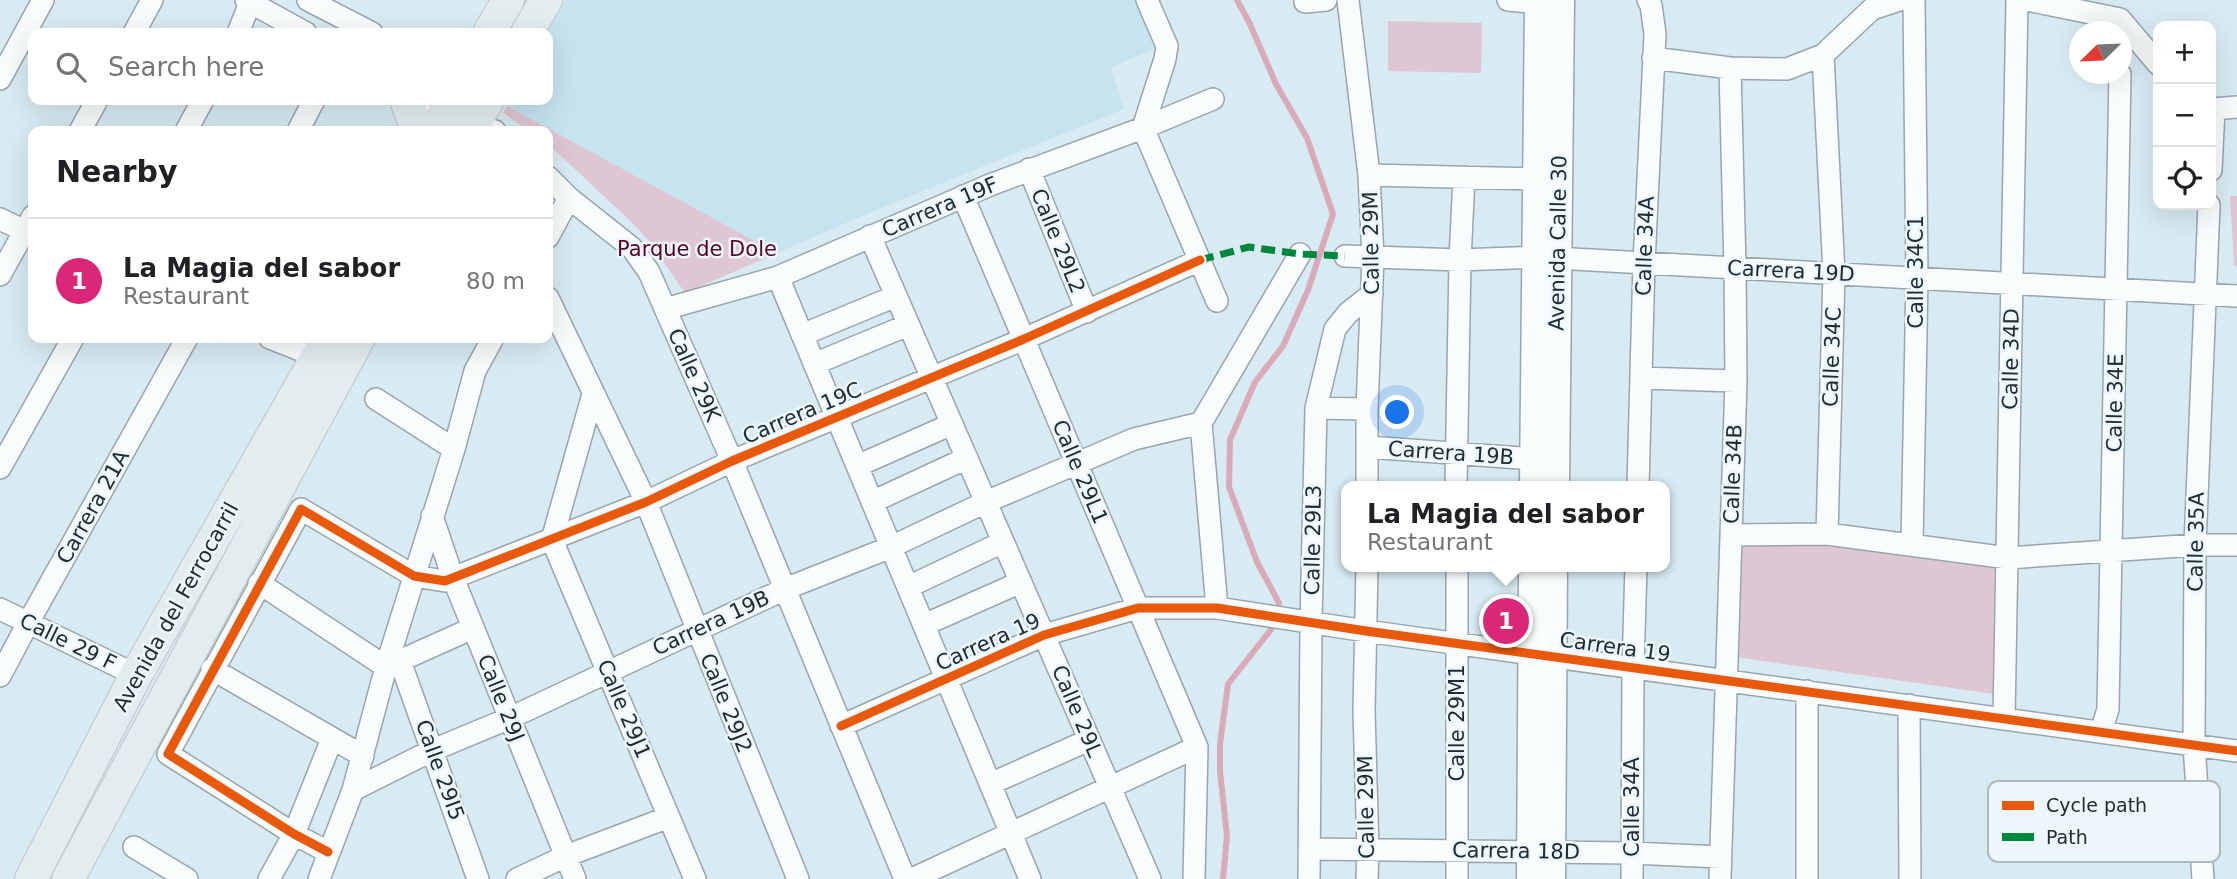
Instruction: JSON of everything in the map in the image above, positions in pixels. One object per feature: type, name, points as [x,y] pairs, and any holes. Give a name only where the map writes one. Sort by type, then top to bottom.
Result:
[{"type":"main road","points":[[492,28],[508,0]]},
{"type":"main road","points":[[530,28],[546,0]]},
{"type":"main road","name":"Avenida Calle 30","points":[[1534,472],[1548,257],[1537,179],[1546,1]]},
{"type":"main road","name":"Avenida Calle 30","points":[[1546,1],[1548,257],[1555,481]]},
{"type":"main road","points":[[408,105],[415,126]]},
{"type":"main road","name":"Avenida del Ferrocarril","points":[[68,879],[356,343]]},
{"type":"main road","name":"Avenida del Ferrocarril","points":[[32,879],[136,675],[323,347]]},
{"type":"main road","points":[[1534,572],[1542,655],[1541,865]]},
{"type":"main road","points":[[1542,655],[1552,572]]},
{"type":"street","points":[[0,79],[43,0]]},
{"type":"street","points":[[137,28],[152,0]]},
{"type":"street","points":[[308,0],[348,8],[367,28]]},
{"type":"street","points":[[1147,0],[1167,46],[1143,128],[1217,301]]},
{"type":"street","name":"Calle 29M","points":[[1349,0],[1369,175],[1373,257],[1367,481]]},
{"type":"street","points":[[1508,0],[1546,1]]},
{"type":"street","points":[[1653,58],[1730,68],[1787,69],[1823,55],[1872,9],[1899,0]]},
{"type":"street","name":"Calle 34C1","points":[[1912,544],[1917,278],[1914,0]]},
{"type":"street","name":"Calle 34D","points":[[2004,719],[2017,0]]},
{"type":"street","points":[[2027,0],[2105,21]]},
{"type":"street","points":[[240,28],[249,1],[297,28]]},
{"type":"street","name":"Calle 34A","points":[[1638,481],[1644,262],[1655,34],[1650,3]]},
{"type":"street","points":[[2132,37],[2153,59]]},
{"type":"street","name":"Calle 34C","points":[[1823,55],[1834,273],[1827,534]]},
{"type":"street","name":"Calle 34B","points":[[1720,879],[1736,381],[1730,68]]},
{"type":"street","name":"Calle 34E","points":[[2101,732],[2108,709],[2113,551],[2120,84]]},
{"type":"street","name":"Carrera 19F","points":[[665,309],[778,276],[1029,169],[1143,128],[1213,99]]},
{"type":"street","points":[[83,126],[94,105]]},
{"type":"street","points":[[189,126],[200,105]]},
{"type":"street","points":[[301,126],[311,105]]},
{"type":"street","points":[[2216,108],[2237,107]]},
{"type":"street","points":[[439,110],[484,117]]},
{"type":"street","name":"Calle 29L2","points":[[1029,169],[1087,312]]},
{"type":"street","points":[[1369,175],[1537,179]]},
{"type":"street","points":[[1456,481],[1464,177]]},
{"type":"street","name":"Calle 29K","points":[[553,182],[632,248],[649,272],[732,461],[905,879]]},
{"type":"street","name":"Calle 29L1","points":[[963,196],[1197,747]]},
{"type":"street","points":[[553,228],[569,198]]},
{"type":"street","name":"Calle 35A","points":[[2196,781],[2194,745],[2195,545],[2209,210]]},
{"type":"street","points":[[0,219],[28,226]]},
{"type":"street","points":[[0,275],[28,232]]},
{"type":"street","name":"Calle 29L","points":[[870,236],[1150,879]]},
{"type":"street","points":[[1217,608],[1200,423],[1300,254]]},
{"type":"street","name":"Carrera 19D","points":[[1345,256],[1460,260],[1548,257],[2237,296]]},
{"type":"street","name":"Carrera 19C","points":[[414,576],[445,581],[552,540],[646,502],[732,461],[1087,312],[1200,260]]},
{"type":"street","points":[[778,276],[1030,879]]},
{"type":"street","name":"Calle 29L3","points":[[1309,879],[1311,849],[1301,621],[1316,408],[1335,329],[1348,313],[1372,294]]},
{"type":"street","points":[[802,335],[896,296]]},
{"type":"street","name":"Calle 29J2","points":[[553,309],[646,502],[798,879]]},
{"type":"street","points":[[814,364],[908,325]]},
{"type":"street","points":[[0,468],[70,343]]},
{"type":"street","name":"Carrera 21A","points":[[0,676],[184,343]]},
{"type":"street","points":[[299,343],[323,347]]},
{"type":"street","points":[[319,879],[353,790],[393,664],[414,576],[454,449],[475,371],[490,343]]},
{"type":"street","points":[[1642,378],[1736,381]]},
{"type":"street","points":[[552,540],[593,394]]},
{"type":"street","points":[[376,399],[454,449]]},
{"type":"street","points":[[1316,408],[1367,409]]},
{"type":"street","name":"Carrera 19B","points":[[353,790],[433,750],[510,718],[785,589],[891,547],[986,502],[1134,439],[1200,423]]},
{"type":"street","points":[[857,466],[952,424]]},
{"type":"street","name":"Carrera 19B","points":[[1368,447],[1456,453],[1534,472]]},
{"type":"street","points":[[872,502],[967,458]]},
{"type":"street","points":[[328,852],[294,834],[168,754],[301,509],[414,576]]},
{"type":"street","name":"Calle 29J","points":[[432,516],[453,578],[575,879]]},
{"type":"street","points":[[1731,534],[1827,534],[2008,558],[2195,545],[2237,545]]},
{"type":"street","name":"Calle 29J1","points":[[552,540],[695,879]]},
{"type":"street","points":[[908,587],[1003,542]]},
{"type":"street","name":"Calle 29M","points":[[1367,572],[1364,711],[1367,879]]},
{"type":"street","name":"Calle 29M1","points":[[1457,572],[1457,879]]},
{"type":"street","name":"Calle 34A","points":[[1632,879],[1636,572]]},
{"type":"street","points":[[924,625],[1021,582]]},
{"type":"street","points":[[259,583],[393,664]]},
{"type":"street","name":"Carrera 19","points":[[841,726],[1044,635],[1138,608],[1217,608],[2237,751]]},
{"type":"street","name":"Calle 29 F","points":[[0,609],[136,675]]},
{"type":"street","points":[[393,664],[473,628]]},
{"type":"street","name":"Calle 29I5","points":[[393,664],[433,750],[478,879]]},
{"type":"street","points":[[212,669],[363,756]]},
{"type":"street","points":[[1807,691],[1807,879]]},
{"type":"street","points":[[1909,705],[1910,879]]},
{"type":"street","points":[[269,879],[294,834],[332,739]]},
{"type":"street","points":[[990,784],[1089,740]]},
{"type":"street","points":[[912,879],[1197,747],[1194,879]]},
{"type":"street","points":[[517,879],[566,856],[669,817]]},
{"type":"street","points":[[134,847],[187,879]]},
{"type":"street","name":"Carrera 18D","points":[[1311,849],[1458,851],[1541,865],[1632,853],[1720,857]]},
{"type":"shaded area","points":[[565,0],[1135,0],[1159,46],[1111,68],[1124,109],[777,253],[553,131],[553,126],[544,126],[507,106],[553,105],[553,28],[550,28]]},
{"type":"green space","points":[[1388,21],[1482,23],[1481,73],[1388,71]]},
{"type":"green space","name":"Parque de Dole","points":[[507,106],[544,126],[522,126],[503,113]]},
{"type":"green space","name":"Parque de Dole","points":[[553,131],[777,253],[685,293],[648,240],[553,149]]},
{"type":"green space","points":[[2230,196],[2237,196],[2237,266],[2234,266]]},
{"type":"green space","points":[[1743,537],[1998,556],[2001,695],[1735,657]]},
{"type":"waterway","points":[[1223,879],[1227,836],[1220,744],[1228,684],[1273,627],[1279,603],[1257,562],[1229,487],[1230,440],[1255,382],[1283,346],[1308,290],[1333,214],[1307,138],[1276,84],[1237,0]]},
{"type":"marked path","points":[[1200,260],[1249,247],[1300,254],[1345,256]]},
{"type":"cycle path","points":[[328,852],[294,834],[168,754],[301,509],[414,576],[445,581],[646,502],[732,461],[1024,339],[1200,260]]},
{"type":"cycle path","points":[[841,726],[1044,635],[1138,608],[1217,608],[2237,751]]},
{"type":"place","name":"La Magia del sabor","points":[[1506,621]]}]
